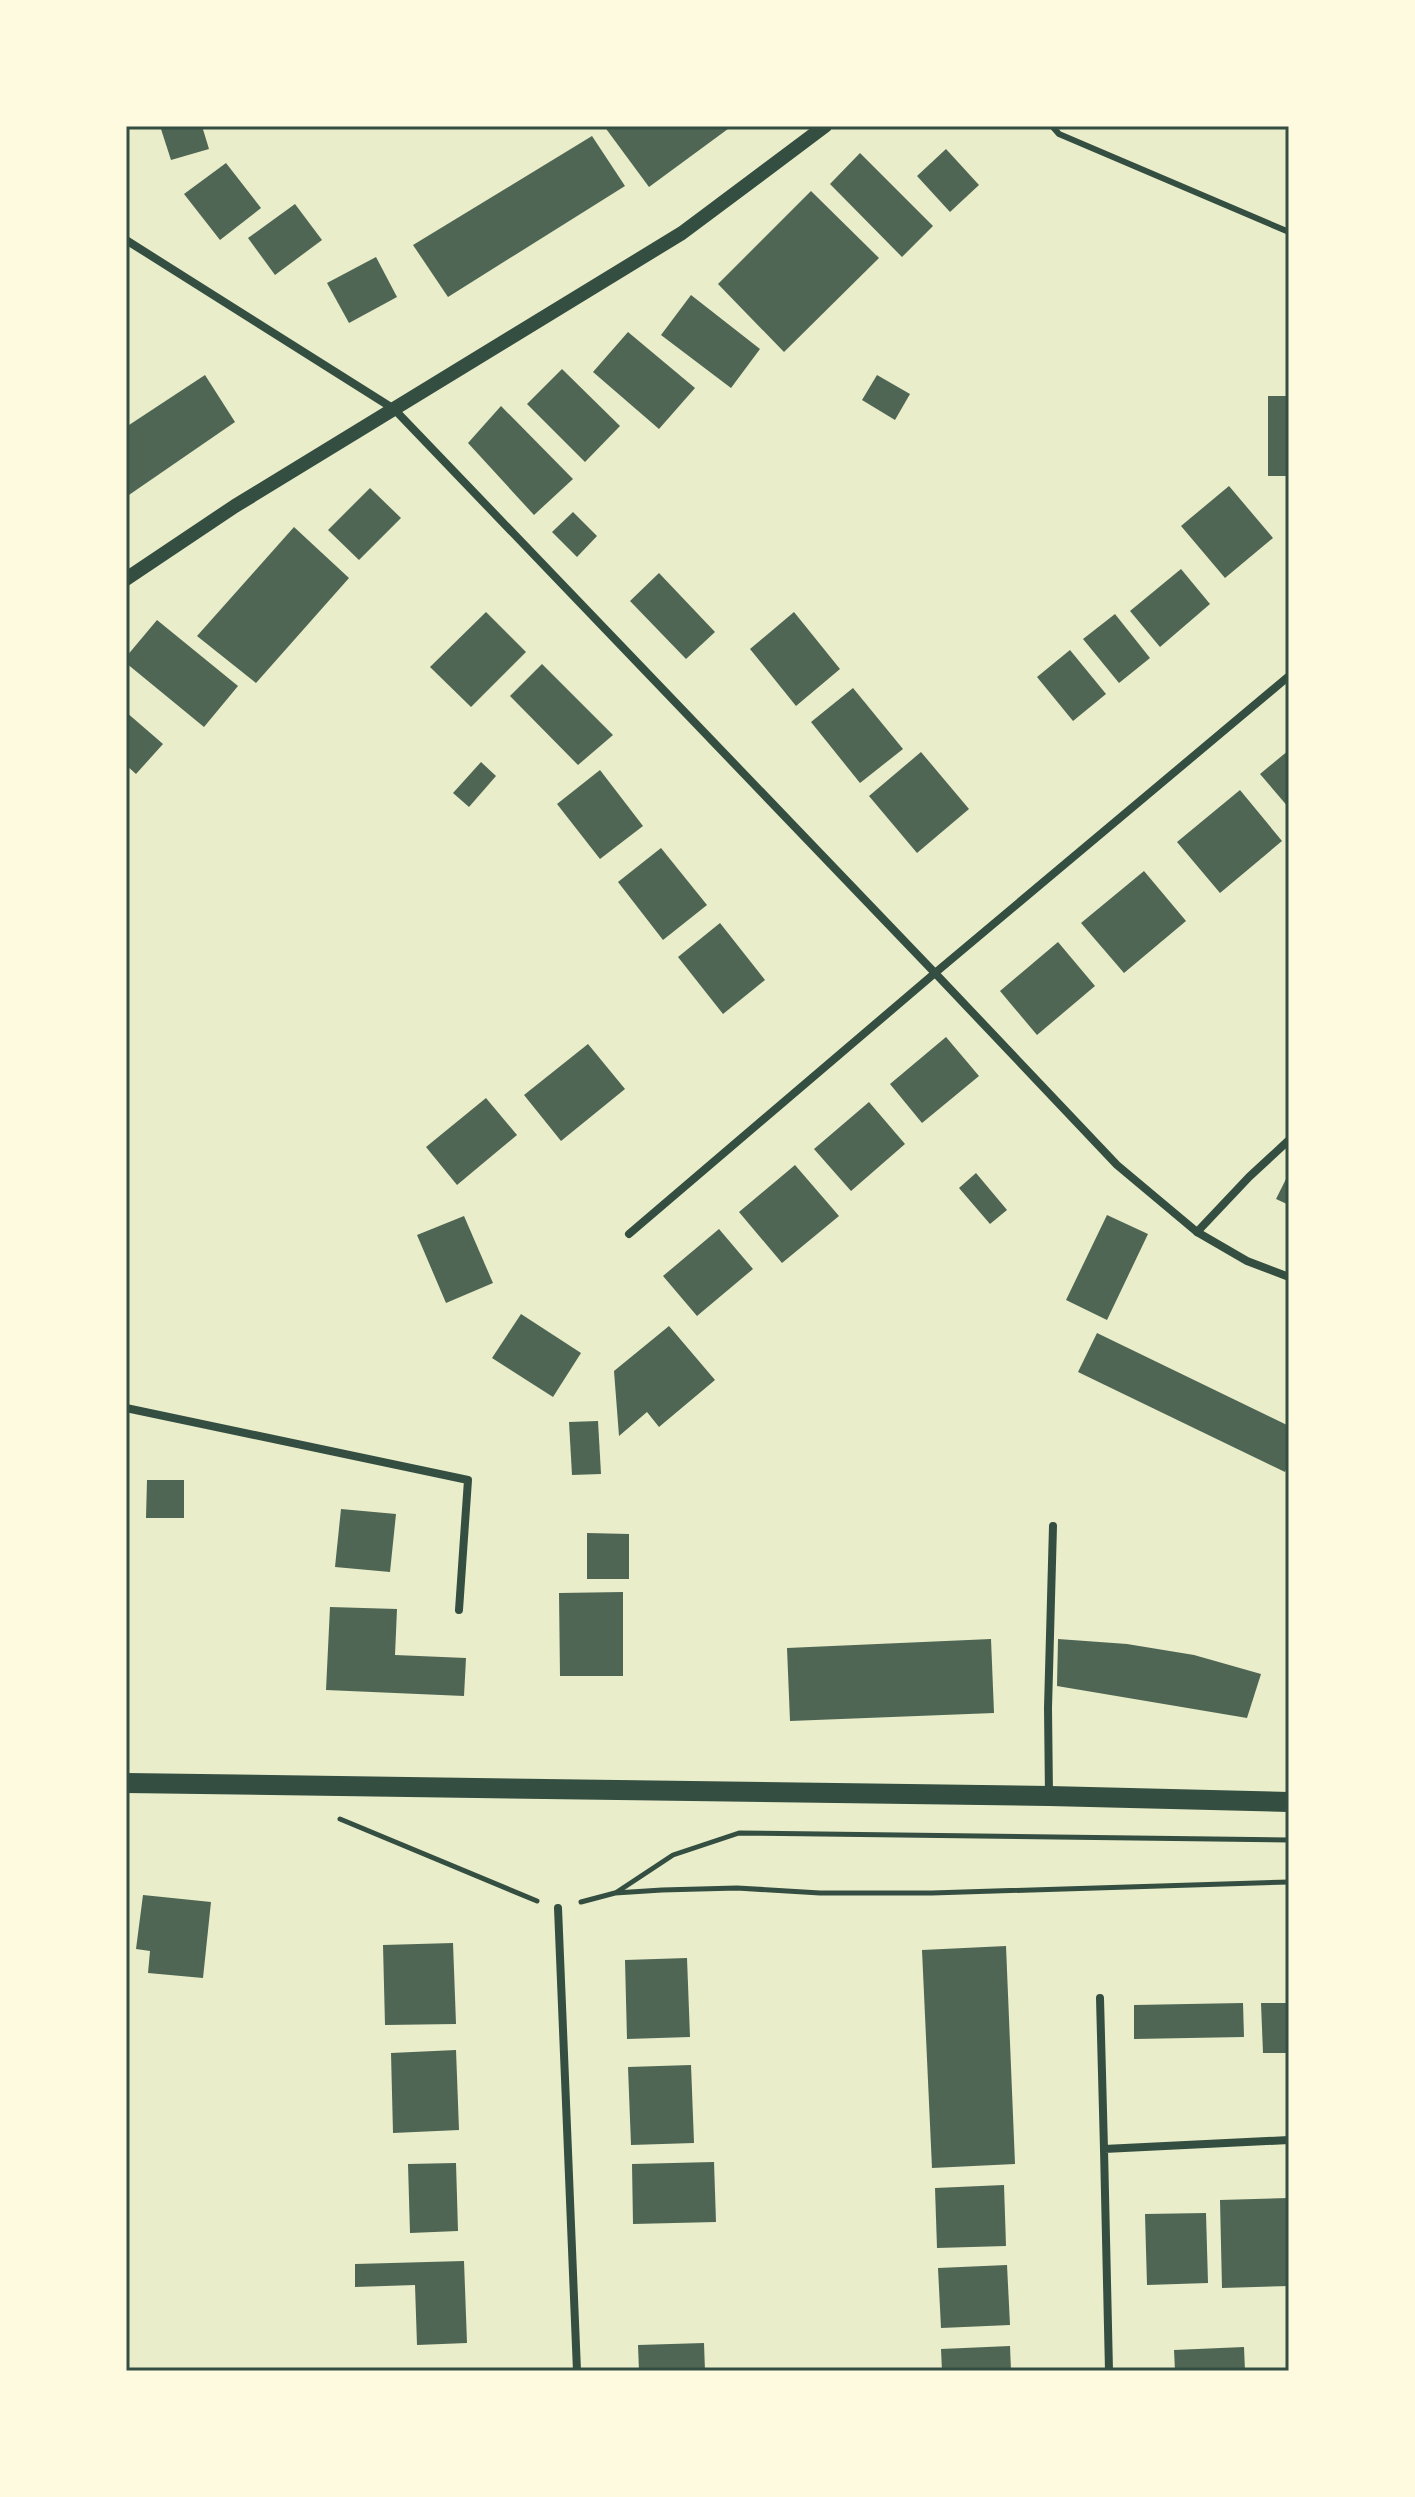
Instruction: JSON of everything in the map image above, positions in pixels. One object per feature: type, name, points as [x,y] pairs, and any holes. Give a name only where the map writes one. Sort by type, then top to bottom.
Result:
[{"type":"main road","points":[[126,1783],[1289,1802]]},
{"type":"street","points":[[126,579],[235,506],[682,233],[825,126]]},
{"type":"street","points":[[126,240],[394,409],[1117,1165],[1197,1232],[1247,1261],[1289,1277]]},
{"type":"street","points":[[629,1234],[1289,676]]},
{"type":"street","points":[[1197,1232],[1289,1140]]},
{"type":"street","points":[[126,1408],[468,1480],[459,1610]]},
{"type":"street","points":[[1049,1796],[1053,1526]]},
{"type":"street","points":[[558,1908],[577,2371]]},
{"type":"street","points":[[1100,1998],[1109,2371]]},
{"type":"street","points":[[1104,2149],[1289,2140]]},
{"type":"lane","points":[[1052,126],[1059,134],[1289,232]]},
{"type":"path","points":[[338,1818],[499,1887],[558,1908],[615,1893],[737,1888],[820,1893],[932,1893],[1289,1882]]},
{"type":"path","points":[[615,1893],[673,1855],[739,1833],[1289,1840]]},
{"type":"building","points":[[160,126],[202,126],[209,149],[171,160]]},
{"type":"building","points":[[604,126],[732,126],[649,187]]},
{"type":"building","points":[[592,136],[625,186],[448,297],[413,245]]},
{"type":"building","points":[[946,149],[979,185],[950,212],[917,176]]},
{"type":"building","points":[[860,153],[933,226],[902,257],[830,184]]},
{"type":"building","points":[[226,163],[261,208],[220,240],[184,194]]},
{"type":"building","points":[[811,191],[879,258],[784,352],[718,284]]},
{"type":"building","points":[[295,204],[322,240],[275,275],[248,238]]},
{"type":"building","points":[[376,257],[397,297],[349,323],[327,283]]},
{"type":"building","points":[[691,295],[760,349],[731,388],[661,335]]},
{"type":"building","points":[[628,332],[695,388],[659,429],[593,372]]},
{"type":"building","points":[[562,369],[620,426],[585,462],[527,404]]},
{"type":"building","points":[[205,375],[235,422],[126,497],[126,427]]},
{"type":"building","points":[[877,375],[910,394],[895,420],[862,400]]},
{"type":"building","points":[[1268,396],[1289,396],[1289,476],[1268,476]]},
{"type":"building","points":[[501,406],[573,479],[534,515],[468,443]]},
{"type":"building","points":[[1229,486],[1273,538],[1225,578],[1181,526]]},
{"type":"building","points":[[370,488],[401,518],[359,560],[328,530]]},
{"type":"building","points":[[573,512],[597,536],[577,557],[552,532]]},
{"type":"building","points":[[294,527],[349,578],[256,683],[197,636]]},
{"type":"building","points":[[1181,569],[1210,604],[1160,647],[1130,611]]},
{"type":"building","points":[[659,573],[715,632],[686,659],[630,601]]},
{"type":"building","points":[[486,612],[526,652],[471,707],[430,667]]},
{"type":"building","points":[[794,612],[840,669],[796,706],[750,649]]},
{"type":"building","points":[[1115,614],[1150,658],[1119,683],[1083,639]]},
{"type":"building","points":[[157,620],[238,686],[204,727],[126,663],[126,657]]},
{"type":"building","points":[[1070,650],[1106,694],[1073,721],[1037,677]]},
{"type":"building","points":[[542,664],[613,735],[578,765],[510,696]]},
{"type":"building","points":[[853,688],[903,749],[860,783],[811,722]]},
{"type":"building","points":[[126,712],[163,744],[136,774],[126,765]]},
{"type":"building","points":[[1289,750],[1289,808],[1260,774]]},
{"type":"building","points":[[921,752],[969,809],[917,853],[869,796]]},
{"type":"building","points":[[481,762],[496,776],[469,807],[453,793]]},
{"type":"building","points":[[600,770],[643,826],[600,859],[557,804]]},
{"type":"building","points":[[1240,790],[1282,841],[1220,893],[1177,842]]},
{"type":"building","points":[[661,848],[707,905],[663,940],[618,882]]},
{"type":"building","points":[[1144,871],[1186,921],[1124,973],[1081,923]]},
{"type":"building","points":[[720,923],[765,980],[723,1014],[678,957]]},
{"type":"building","points":[[1058,942],[1095,986],[1037,1035],[1000,991]]},
{"type":"building","points":[[946,1037],[979,1076],[922,1123],[890,1084]]},
{"type":"building","points":[[588,1044],[625,1089],[561,1141],[524,1095]]},
{"type":"building","points":[[486,1098],[517,1135],[457,1185],[426,1147]]},
{"type":"building","points":[[869,1102],[905,1144],[851,1191],[814,1149]]},
{"type":"building","points":[[795,1165],[839,1216],[782,1263],[739,1212]]},
{"type":"building","points":[[976,1173],[1007,1210],[990,1224],[959,1188]]},
{"type":"building","points":[[1289,1173],[1289,1205],[1276,1199]]},
{"type":"building","points":[[1107,1215],[1148,1234],[1107,1320],[1066,1300]]},
{"type":"building","points":[[464,1216],[493,1283],[446,1303],[417,1235]]},
{"type":"building","points":[[719,1229],[753,1269],[697,1316],[663,1276]]},
{"type":"building","points":[[521,1314],[581,1353],[553,1397],[492,1358]]},
{"type":"building","points":[[669,1326],[715,1380],[659,1427],[647,1412],[619,1436],[614,1371]]},
{"type":"building","points":[[1097,1333],[1289,1426],[1289,1463],[1285,1472],[1078,1372]]},
{"type":"building","points":[[598,1421],[601,1474],[572,1475],[569,1422]]},
{"type":"building","points":[[147,1480],[184,1480],[184,1518],[146,1518]]},
{"type":"building","points":[[341,1509],[396,1514],[390,1572],[335,1567]]},
{"type":"building","points":[[587,1533],[629,1534],[629,1579],[587,1579]]},
{"type":"building","points":[[623,1592],[623,1676],[560,1676],[559,1593]]},
{"type":"building","points":[[330,1607],[397,1609],[395,1655],[466,1658],[464,1696],[326,1690]]},
{"type":"building","points":[[991,1639],[994,1713],[790,1721],[787,1648]]},
{"type":"building","points":[[1058,1639],[1127,1644],[1194,1655],[1261,1674],[1247,1718],[1057,1686]]},
{"type":"building","points":[[143,1895],[211,1902],[203,1978],[148,1973],[150,1951],[136,1949]]},
{"type":"building","points":[[453,1943],[456,2024],[385,2025],[383,1945]]},
{"type":"building","points":[[1006,1946],[1015,2164],[932,2168],[922,1950]]},
{"type":"building","points":[[687,1958],[690,2037],[627,2039],[625,1960]]},
{"type":"building","points":[[1243,2003],[1244,2037],[1134,2039],[1134,2005]]},
{"type":"building","points":[[1261,2003],[1289,2003],[1289,2053],[1263,2053]]},
{"type":"building","points":[[456,2050],[459,2130],[393,2133],[391,2053]]},
{"type":"building","points":[[691,2065],[694,2143],[631,2145],[628,2067]]},
{"type":"building","points":[[714,2162],[716,2222],[633,2224],[632,2164]]},
{"type":"building","points":[[456,2163],[458,2231],[410,2233],[408,2164]]},
{"type":"building","points":[[1004,2185],[1006,2246],[937,2248],[935,2188]]},
{"type":"building","points":[[1289,2198],[1289,2286],[1222,2288],[1220,2200]]},
{"type":"building","points":[[1206,2213],[1208,2283],[1147,2285],[1145,2214]]},
{"type":"building","points":[[464,2261],[467,2343],[417,2345],[415,2285],[355,2287],[355,2264]]},
{"type":"building","points":[[1007,2265],[1010,2325],[941,2328],[938,2268]]},
{"type":"building","points":[[704,2343],[705,2371],[639,2371],[638,2345]]},
{"type":"building","points":[[1010,2346],[1011,2371],[942,2371],[941,2349]]},
{"type":"building","points":[[1244,2347],[1245,2371],[1175,2371],[1174,2350]]}]
